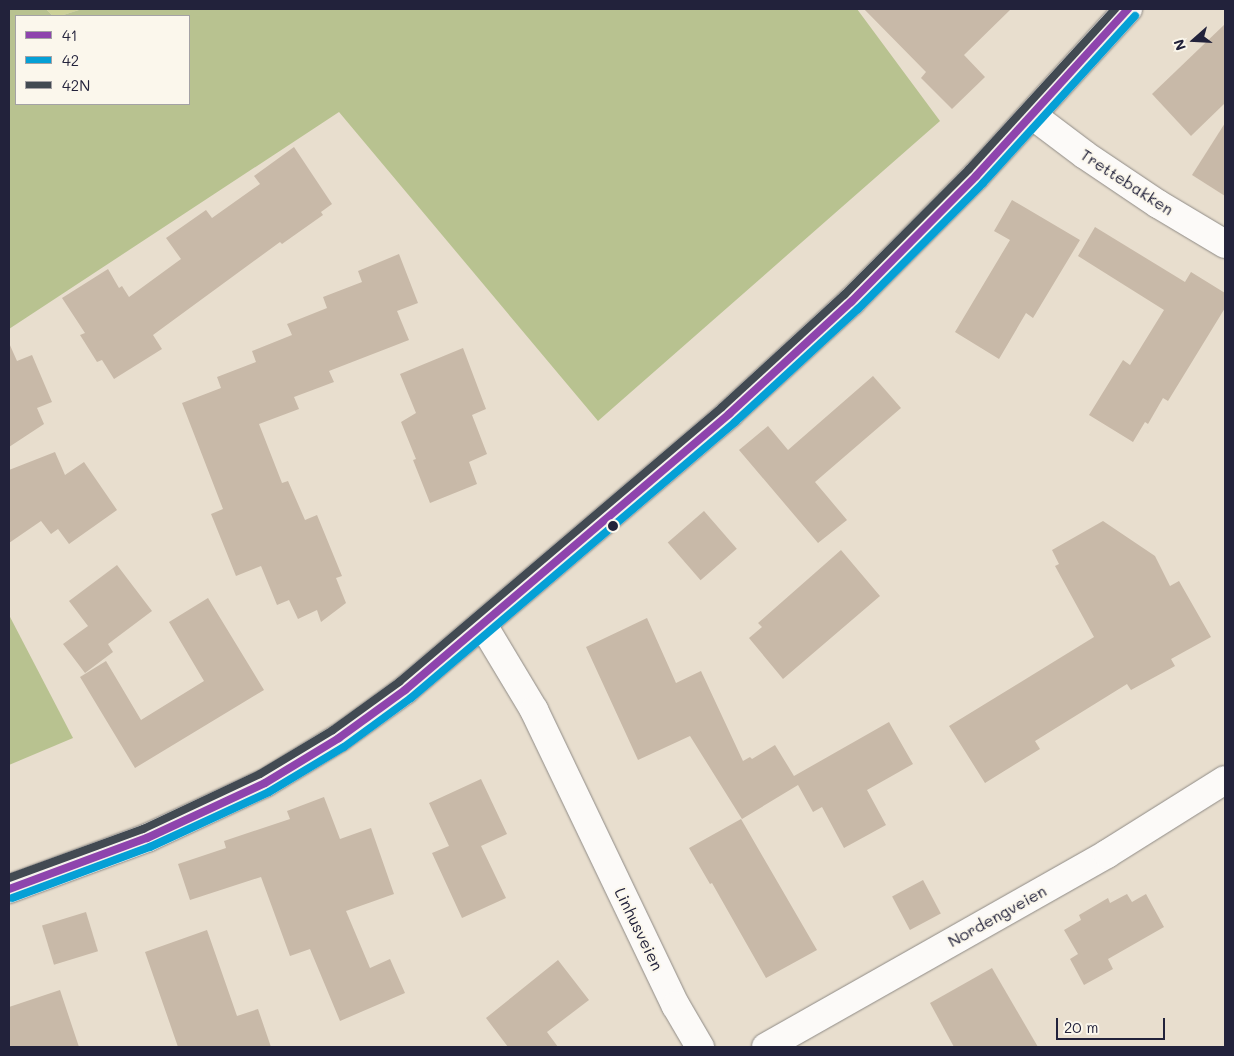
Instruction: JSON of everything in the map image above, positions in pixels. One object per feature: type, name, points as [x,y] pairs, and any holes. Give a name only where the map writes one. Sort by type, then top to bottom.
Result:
[{"type":"main road","points":[[9,889],[147,838],[265,783],[307,758],[375,712],[482,625],[729,414],[851,302],[976,176],[1128,9]]},
{"type":"street","name":"Trettebakken","points":[[1032,115],[1093,161],[1225,244]]},
{"type":"street","name":"Linhusveien","points":[[482,625],[534,710],[673,999],[700,1047]]},
{"type":"street","name":"Nordengveien","points":[[766,1047],[1114,850],[1225,780]]},
{"type":"green space","points":[[9,9],[46,9],[52,15],[15,15],[15,105],[190,105],[190,15],[63,15],[82,9],[857,9],[940,121],[598,421],[339,112],[9,329]]},
{"type":"green space","points":[[46,9],[82,9],[63,15],[52,15]]},
{"type":"green space","points":[[9,615],[73,738],[9,765]]},
{"type":"building","points":[[864,9],[1011,9],[964,55],[985,77],[952,109],[921,78],[926,72]]},
{"type":"building","points":[[1225,24],[1225,103],[1191,136],[1152,94]]},
{"type":"building","points":[[1225,123],[1225,196],[1192,175]]},
{"type":"building","points":[[294,147],[332,204],[321,212],[323,215],[282,244],[280,242],[153,335],[162,349],[114,379],[102,360],[97,362],[80,335],[85,333],[62,298],[108,269],[119,288],[122,286],[129,297],[181,259],[166,238],[206,210],[212,218],[260,184],[254,176]]},
{"type":"building","points":[[1012,200],[1080,240],[1033,318],[1026,313],[999,359],[955,332],[1010,240],[994,231]]},
{"type":"building","points":[[1095,227],[1185,282],[1191,272],[1225,293],[1225,308],[1168,401],[1163,398],[1148,424],[1145,422],[1133,442],[1089,415],[1123,360],[1130,365],[1164,310],[1078,256]]},
{"type":"building","points":[[399,254],[418,303],[397,311],[409,340],[329,371],[334,382],[294,397],[299,409],[259,424],[282,483],[288,481],[305,520],[317,515],[342,576],[336,578],[346,603],[321,622],[317,610],[298,619],[289,600],[277,605],[261,566],[236,576],[211,514],[223,509],[182,403],[221,388],[217,377],[256,362],[252,351],[292,335],[287,324],[327,308],[323,297],[362,282],[358,271]]},
{"type":"building","points":[[9,343],[17,361],[32,355],[52,402],[37,408],[44,424],[9,447]]},
{"type":"building","points":[[463,348],[486,409],[472,415],[487,454],[469,462],[477,484],[430,503],[413,460],[416,459],[401,422],[416,413],[400,374]]},
{"type":"building","points":[[873,376],[901,408],[815,482],[847,520],[818,543],[739,450],[768,426],[788,450]]},
{"type":"building","points":[[55,452],[65,475],[84,462],[117,510],[69,544],[58,529],[51,534],[41,521],[9,543],[9,470]]},
{"type":"building","points":[[704,511],[737,549],[701,580],[668,542]]},
{"type":"building","points":[[1103,521],[1155,556],[1170,586],[1179,581],[1211,637],[1171,659],[1175,666],[1131,690],[1127,684],[1035,741],[1040,749],[985,783],[949,726],[1094,637],[1055,566],[1059,564],[1052,550]]},
{"type":"building","points":[[841,550],[880,596],[783,679],[749,638],[762,627],[758,623]]},
{"type":"building","points":[[117,565],[152,611],[108,644],[113,652],[85,673],[63,644],[88,626],[69,601]]},
{"type":"building","points":[[208,598],[264,690],[135,768],[80,677],[106,661],[141,720],[204,681],[169,622]]},
{"type":"building","points":[[647,618],[676,683],[701,671],[743,761],[750,757],[752,759],[775,745],[794,776],[889,722],[913,764],[867,790],[886,825],[844,848],[822,807],[813,812],[798,785],[742,819],[690,736],[638,760],[586,647]]},
{"type":"building","points":[[481,779],[507,834],[481,846],[506,898],[462,918],[432,853],[449,846],[429,803]]},
{"type":"building","points":[[324,797],[340,839],[371,828],[394,894],[346,911],[370,968],[390,959],[405,993],[340,1021],[310,949],[290,956],[261,877],[190,900],[178,864],[226,848],[224,841],[290,819],[287,811]]},
{"type":"building","points":[[741,819],[817,950],[766,978],[712,883],[710,884],[689,848]]},
{"type":"building","points":[[923,880],[941,914],[910,930],[892,896]]},
{"type":"building","points":[[1127,894],[1132,902],[1146,894],[1164,927],[1108,959],[1113,969],[1084,985],[1070,959],[1078,954],[1064,930],[1081,920],[1079,915],[1108,898],[1110,903]]},
{"type":"building","points":[[86,912],[98,951],[54,965],[42,925]]},
{"type":"building","points":[[207,930],[237,1016],[258,1009],[271,1047],[178,1047],[145,952]]},
{"type":"building","points":[[558,960],[589,1000],[547,1032],[558,1047],[508,1047],[486,1018]]},
{"type":"building","points":[[992,968],[1038,1047],[954,1047],[930,1003]]},
{"type":"building","points":[[60,990],[79,1047],[9,1047],[9,1007]]},
{"type":"transit line","name":"42N","points":[[9,878],[143,829],[260,774],[333,730],[399,682],[722,407],[844,295],[969,169],[1115,9]]},
{"type":"transit line","name":"41","points":[[9,889],[147,838],[265,783],[339,738],[405,690],[729,414],[851,302],[976,176],[1128,9]]},
{"type":"transit line","name":"42","points":[[12,898],[150,847],[269,792],[344,747],[411,698],[735,422],[858,309],[983,183],[1135,16]]}]
